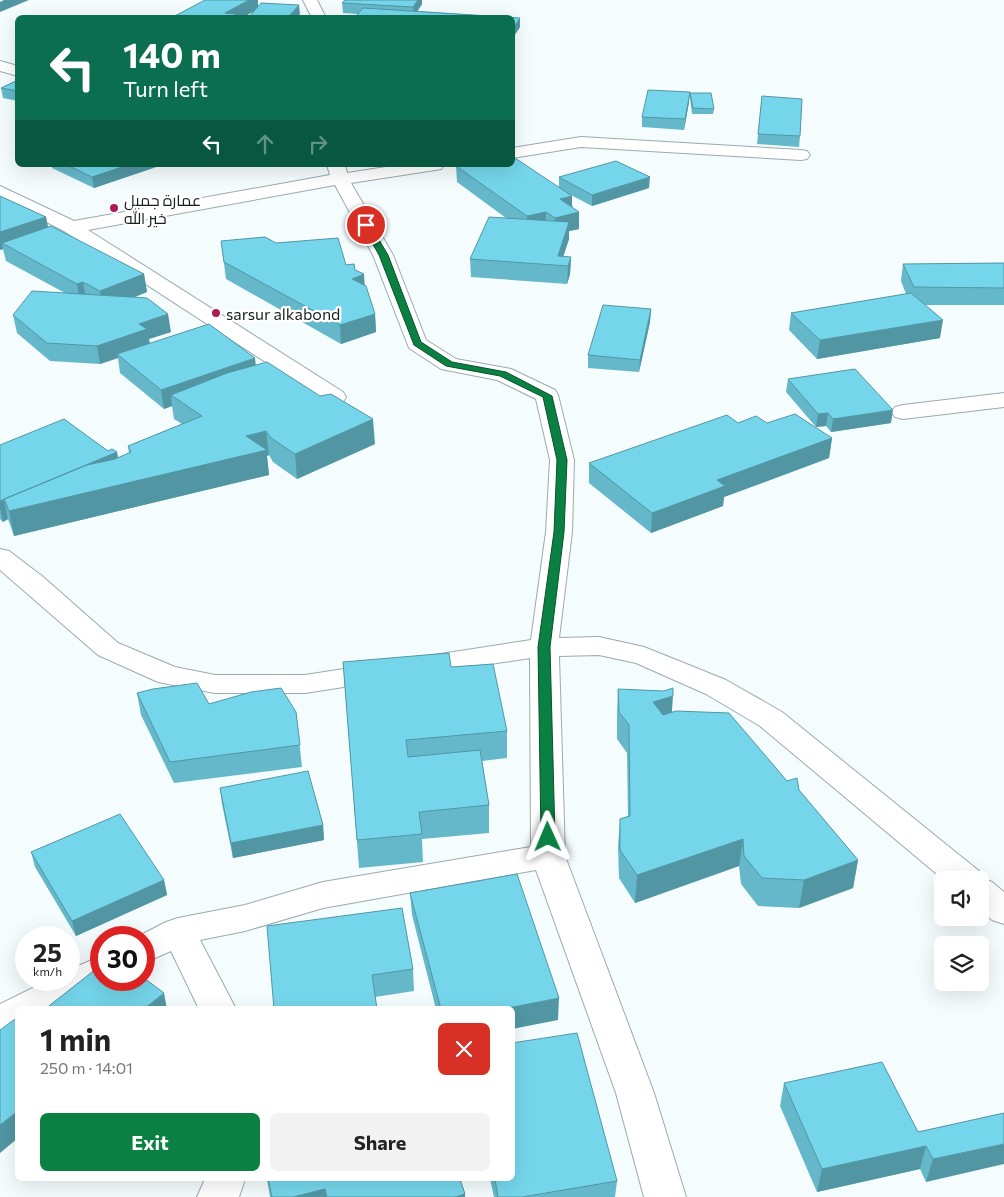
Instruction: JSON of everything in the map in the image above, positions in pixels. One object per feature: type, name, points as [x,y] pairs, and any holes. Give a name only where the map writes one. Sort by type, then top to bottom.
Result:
[{"type":"street","points":[[310,0],[318,15]]},
{"type":"street","points":[[0,66],[15,70]]},
{"type":"street","points":[[515,153],[581,142],[801,155]]},
{"type":"street","points":[[71,228],[338,172],[407,167]]},
{"type":"street","points":[[338,172],[384,255],[417,343],[449,364],[503,374],[547,396],[562,460],[559,532],[544,647],[548,856],[635,1093],[666,1197]]},
{"type":"street","points":[[0,191],[71,228],[335,396]]},
{"type":"street","points":[[903,412],[1004,400]]},
{"type":"street","points":[[0,557],[32,582],[108,648],[168,675],[215,684],[305,684],[544,647],[599,646],[644,656],[716,687],[771,719],[956,871]]},
{"type":"street","points":[[155,943],[178,931],[245,918],[323,895],[548,856]]},
{"type":"street","points":[[989,898],[1004,911]]},
{"type":"street","points":[[178,931],[216,1006]]},
{"type":"street","points":[[31,1006],[90,976]]},
{"type":"street","points":[[0,1021],[15,1014]]},
{"type":"street","points":[[218,1197],[224,1181]]},
{"type":"building","points":[[205,0],[249,0],[225,13],[236,14],[234,15],[177,15]]},
{"type":"building","points":[[345,0],[418,0],[413,7],[342,3]]},
{"type":"building","points":[[261,3],[299,5],[290,15],[251,15]]},
{"type":"building","points":[[363,8],[473,15],[357,15]]},
{"type":"building","points":[[515,18],[520,18],[515,26]]},
{"type":"building","points":[[15,81],[15,90],[1,88]]},
{"type":"building","points":[[648,90],[690,92],[685,119],[642,117]]},
{"type":"building","points":[[690,93],[711,93],[714,109],[693,108]]},
{"type":"building","points":[[762,96],[802,99],[800,136],[758,134]]},
{"type":"building","points":[[515,158],[572,196],[560,199],[579,212],[555,218],[546,212],[527,216],[457,167],[515,167]]},
{"type":"building","points":[[616,161],[650,177],[592,195],[559,177]]},
{"type":"building","points":[[71,167],[122,167],[92,177]]},
{"type":"building","points":[[0,196],[46,217],[0,232]]},
{"type":"building","points":[[489,217],[569,222],[558,256],[571,257],[568,266],[470,259]]},
{"type":"building","points":[[51,226],[144,274],[100,291],[83,282],[77,284],[2,243]]},
{"type":"building","points":[[265,237],[276,243],[338,238],[346,265],[354,264],[355,270],[364,274],[352,279],[366,286],[375,314],[340,325],[224,262],[221,241]]},
{"type":"building","points":[[1004,263],[1004,288],[914,287],[903,264]]},
{"type":"building","points":[[32,291],[147,298],[168,314],[139,324],[147,329],[97,346],[47,343],[13,315]]},
{"type":"building","points":[[911,293],[943,320],[820,340],[791,313]]},
{"type":"building","points":[[603,305],[651,309],[640,360],[588,355]]},
{"type":"building","points":[[209,324],[255,358],[161,390],[117,354]]},
{"type":"building","points":[[267,362],[320,396],[331,394],[373,419],[295,454],[271,438],[266,431],[246,436],[267,450],[9,511],[4,499],[87,465],[115,459],[131,452],[128,446],[202,416],[171,395],[227,373]]},
{"type":"building","points":[[855,369],[893,410],[833,419],[828,413],[818,414],[788,379]]},
{"type":"building","points":[[795,414],[832,438],[717,480],[725,486],[652,513],[589,463],[727,415],[738,423],[756,416],[767,423]]},
{"type":"building","points":[[64,419],[108,451],[112,449],[117,452],[0,501],[0,445]]},
{"type":"building","points":[[449,653],[451,667],[493,664],[507,731],[406,740],[408,757],[480,750],[489,805],[419,812],[422,834],[357,840],[343,662]]},
{"type":"building","points":[[197,683],[209,704],[251,692],[281,688],[296,712],[300,745],[170,762],[137,693]]},
{"type":"building","points":[[673,688],[673,696],[653,702],[663,715],[676,711],[729,713],[787,781],[797,778],[799,790],[858,860],[804,880],[762,878],[744,856],[743,839],[637,875],[620,850],[620,819],[630,816],[629,725],[619,712],[618,689],[664,691]]},
{"type":"building","points":[[308,771],[323,825],[231,843],[220,788]]},
{"type":"building","points":[[120,814],[164,880],[72,921],[31,852]]},
{"type":"building","points":[[517,874],[559,998],[515,1007],[440,1006],[410,893]]},
{"type":"building","points":[[402,908],[413,969],[372,975],[377,1006],[274,1006],[267,926]]},
{"type":"building","points":[[90,974],[90,991],[155,991],[155,986],[164,993],[148,1006],[49,1006],[68,991],[80,991],[80,982]]},
{"type":"building","points":[[15,1019],[15,1113],[0,1125],[0,1030]]},
{"type":"building","points":[[577,1033],[617,1181],[522,1197],[498,1197],[495,1181],[515,1181],[515,1043]]},
{"type":"building","points":[[882,1062],[918,1132],[1004,1113],[1004,1144],[933,1159],[926,1146],[822,1169],[784,1083]]},
{"type":"building","points":[[268,1181],[461,1181],[465,1194],[455,1197],[327,1197],[325,1189],[293,1197],[272,1197]]},
{"type":"place","name":"عمارة جميل خير الله","points":[[114,208]]},
{"type":"place","name":"sarsur alkabond","points":[[216,313]]},
{"type":"route","points":[[366,225],[384,255],[417,343],[449,364],[503,374],[547,396],[562,460],[559,532],[544,647],[548,837]]}]
